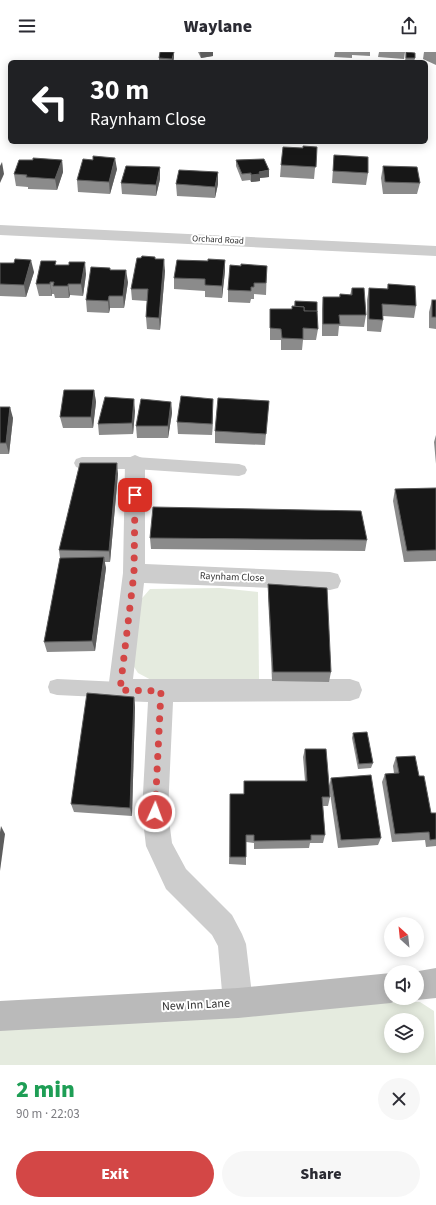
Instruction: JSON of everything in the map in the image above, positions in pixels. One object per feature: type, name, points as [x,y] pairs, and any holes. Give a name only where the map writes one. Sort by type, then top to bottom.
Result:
[{"type":"main road","points":[[424,984],[436,983]]},
{"type":"main road","name":"New Inn Lane","points":[[0,1016],[238,1003],[384,989]]},
{"type":"street","name":"Orchard Road","points":[[0,230],[436,251]]},
{"type":"street","points":[[136,463],[134,573],[120,690],[350,690]]},
{"type":"street","name":"Raynham Close","points":[[134,573],[330,581]]},
{"type":"street","points":[[161,691],[155,812],[160,846],[176,879],[222,925],[232,944],[238,1003]]},
{"type":"lane","points":[[82,463],[136,463],[239,470]]},
{"type":"lane","points":[[57,687],[120,690]]},
{"type":"shaded area","points":[[220,588],[258,592],[259,679],[155,682],[138,673],[129,659],[137,604],[150,589]]},
{"type":"shaded area","points":[[384,1002],[384,1005],[424,1005],[434,1011],[436,1065],[0,1065],[0,1021],[238,1003]]},
{"type":"building","points":[[160,52],[174,52],[172,59],[159,58]]},
{"type":"building","points":[[406,52],[415,53],[415,58],[406,58]]},
{"type":"building","points":[[303,146],[317,147],[316,167],[281,165],[283,147],[303,148]]},
{"type":"building","points":[[334,155],[368,157],[368,173],[333,171]]},
{"type":"building","points":[[93,156],[115,158],[109,182],[77,180],[83,159],[93,160]]},
{"type":"building","points":[[33,158],[62,160],[55,179],[26,177],[27,175],[14,174],[19,160],[33,160]]},
{"type":"building","points":[[264,159],[269,170],[259,172],[260,174],[251,175],[251,173],[242,174],[236,160]]},
{"type":"building","points":[[126,166],[160,167],[156,185],[121,183]]},
{"type":"building","points":[[383,166],[417,167],[420,183],[385,182]]},
{"type":"building","points":[[179,170],[218,172],[215,187],[176,184]]},
{"type":"building","points":[[142,256],[155,257],[155,259],[164,259],[159,318],[146,317],[148,289],[131,289],[137,258],[141,258]]},
{"type":"building","points":[[15,259],[31,260],[24,285],[0,284],[0,263],[14,263]]},
{"type":"building","points":[[208,259],[225,260],[222,286],[205,285],[205,279],[174,278],[177,260],[208,261]]},
{"type":"building","points":[[41,261],[56,261],[55,265],[69,265],[69,262],[85,262],[81,284],[53,286],[54,282],[50,282],[50,284],[36,284]]},
{"type":"building","points":[[241,264],[267,266],[266,283],[254,283],[254,287],[251,287],[251,291],[228,290],[230,265],[241,266]]},
{"type":"building","points":[[91,267],[110,268],[110,270],[126,270],[123,296],[109,296],[108,301],[86,300]]},
{"type":"building","points":[[388,284],[415,286],[416,306],[382,304],[383,320],[369,319],[369,288],[388,289]]},
{"type":"building","points":[[352,288],[364,288],[366,315],[339,315],[340,324],[323,324],[323,297],[340,297],[340,294],[352,295]]},
{"type":"building","points":[[432,300],[436,300],[436,317],[432,317]]},
{"type":"building","points":[[295,301],[317,302],[317,312],[304,311],[304,307],[295,307]]},
{"type":"building","points":[[292,306],[304,307],[304,311],[317,311],[318,329],[303,328],[303,339],[282,338],[281,329],[270,328],[270,309],[292,309]]},
{"type":"building","points":[[64,390],[94,390],[91,417],[60,417]]},
{"type":"building","points":[[181,396],[213,399],[212,424],[177,422]]},
{"type":"building","points":[[105,397],[134,399],[132,423],[98,424]]},
{"type":"building","points":[[218,398],[269,401],[266,434],[215,431]]},
{"type":"building","points":[[141,399],[171,402],[168,426],[136,426]]},
{"type":"building","points":[[0,407],[10,407],[6,443],[0,443]]},
{"type":"building","points":[[80,463],[117,463],[109,551],[59,550]]},
{"type":"building","points":[[436,488],[436,550],[407,551],[395,489]]},
{"type":"building","points":[[153,507],[361,511],[367,540],[150,538]]},
{"type":"building","points":[[104,557],[92,641],[44,642],[60,558]]},
{"type":"building","points":[[268,584],[327,588],[331,672],[273,672]]},
{"type":"building","points":[[87,693],[134,697],[130,808],[71,804]]},
{"type":"building","points":[[367,732],[373,763],[359,764],[353,733]]},
{"type":"building","points":[[305,749],[326,749],[330,797],[322,797],[325,835],[311,835],[311,840],[254,841],[254,835],[246,835],[246,857],[230,857],[230,794],[244,794],[244,781],[307,781]]},
{"type":"building","points":[[415,756],[419,776],[424,776],[431,813],[436,813],[436,839],[430,840],[429,832],[395,834],[385,774],[399,773],[396,757]]},
{"type":"building","points":[[371,775],[381,838],[341,840],[331,778]]},
{"type":"route","points":[[135,495],[134,573],[120,690],[161,691],[155,812]]}]
